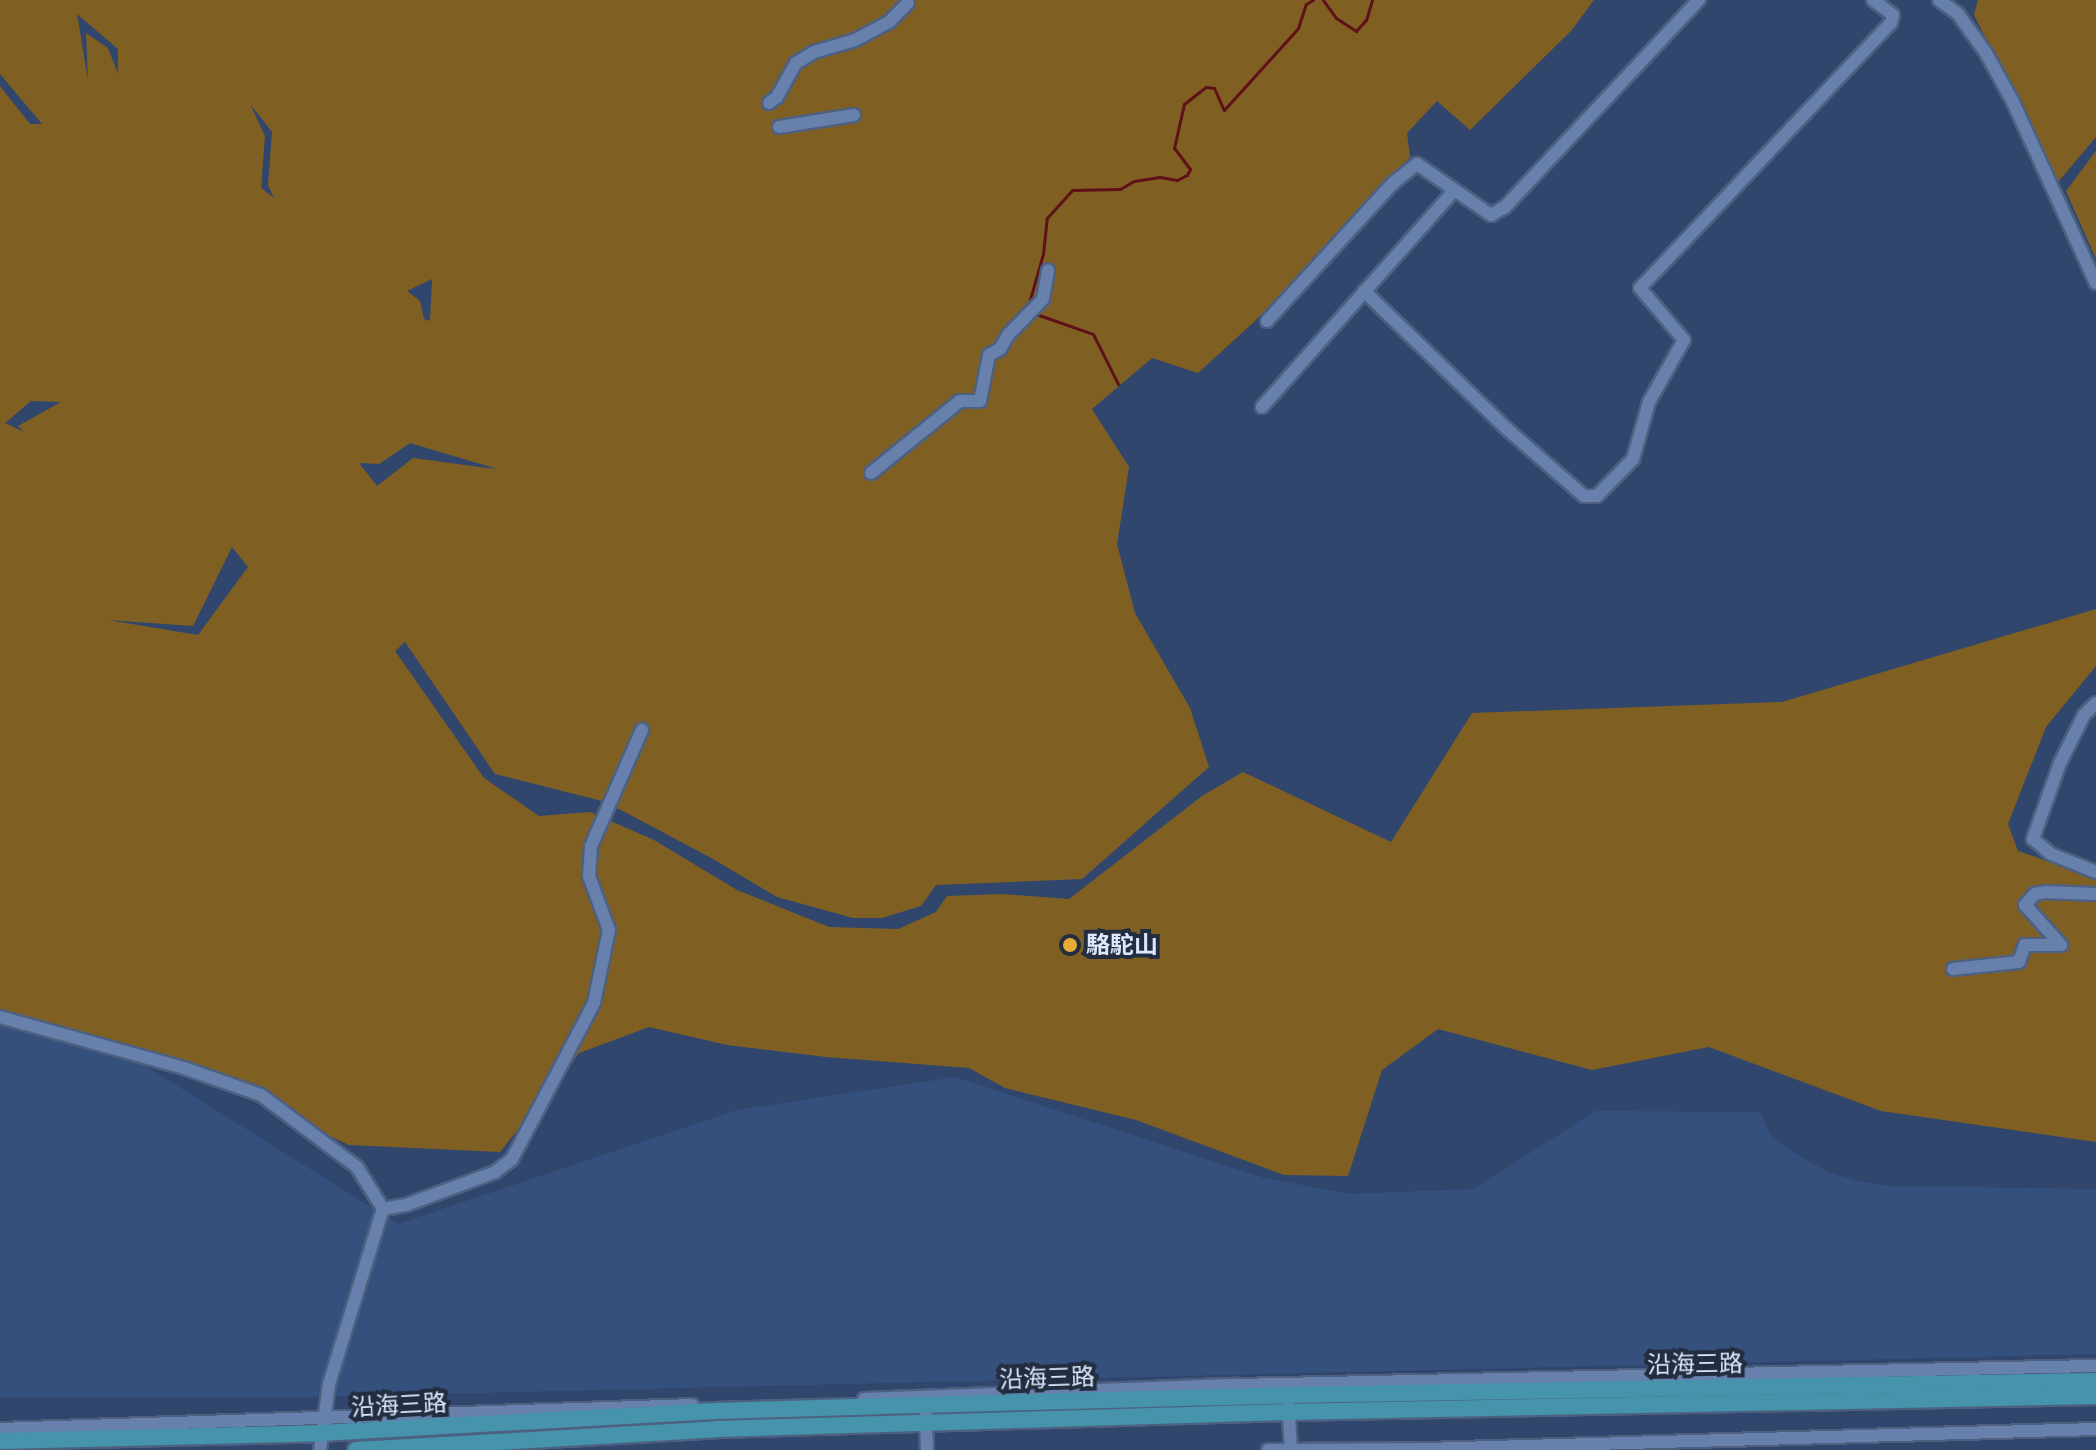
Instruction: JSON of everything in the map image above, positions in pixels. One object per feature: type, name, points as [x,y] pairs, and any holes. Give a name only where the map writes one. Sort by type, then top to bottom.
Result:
[{"type":"main road","name":"沿海三路","points":[[0,1441],[321,1433],[715,1411],[2096,1381]]},
{"type":"main road","name":"沿海三路","points":[[1801,1387],[2096,1396]]},
{"type":"main road","name":"沿海三路","points":[[356,1450],[717,1429],[925,1408]]},
{"type":"street","points":[[1267,321],[1392,184],[1417,164],[1491,215],[1505,207],[1699,0]]},
{"type":"street","points":[[1364,291],[1507,429],[1584,496],[1597,496],[1633,459],[1649,402],[1684,340],[1640,288],[1891,23],[1893,15],[1873,0]]},
{"type":"street","points":[[1939,0],[1958,14],[1999,77],[2096,283]]},
{"type":"street","points":[[769,103],[777,97],[796,63],[814,52],[855,40],[890,21],[908,3]]},
{"type":"street","points":[[779,127],[854,115]]},
{"type":"street","points":[[1262,407],[1455,190]]},
{"type":"street","points":[[871,473],[960,401],[980,401],[989,355],[1000,349],[1008,335],[1043,299],[1048,270]]},
{"type":"street","points":[[2096,703],[2084,715],[2060,763],[2033,839],[2051,854],[2096,872]]},
{"type":"street","points":[[383,1209],[406,1205],[495,1172],[512,1159],[594,1003],[609,930],[589,876],[591,846],[642,730]]},
{"type":"street","points":[[1953,969],[2019,962],[2025,945],[2061,945],[2025,905],[2035,894],[2045,892],[2096,894]]},
{"type":"street","points":[[0,1017],[184,1068],[261,1095],[357,1167],[383,1209],[329,1384],[321,1433]]},
{"type":"street","name":"沿海三路","points":[[925,1408],[1801,1387],[2096,1366]]},
{"type":"street","points":[[1287,1397],[1291,1450]]},
{"type":"street","points":[[925,1408],[927,1450]]},
{"type":"street","points":[[1268,1450],[1426,1449],[1874,1434],[1888,1428],[2096,1426]]},
{"type":"street","name":"沿海三路","points":[[0,1429],[321,1433]]},
{"type":"shaded area","points":[[0,0],[1594,0],[1571,31],[1470,130],[1437,101],[1407,133],[1410,157],[1255,321],[1198,373],[1152,358],[1092,409],[1129,467],[1117,544],[1135,613],[1190,708],[1209,767],[1082,879],[936,885],[921,906],[882,918],[853,918],[777,897],[606,802],[495,774],[405,642],[395,651],[484,778],[539,816],[590,812],[654,840],[737,890],[829,927],[898,929],[936,912],[947,896],[1002,894],[1069,899],[1202,796],[1243,772],[1391,842],[1472,713],[1782,702],[2096,609],[2096,666],[2046,727],[2008,824],[2018,851],[2096,878],[2096,1142],[1881,1111],[1709,1047],[1592,1070],[1438,1029],[1382,1070],[1348,1176],[1284,1175],[1136,1120],[1005,1088],[969,1068],[826,1057],[727,1045],[649,1027],[579,1053],[500,1152],[349,1145],[133,1046],[0,1010],[0,86],[30,124],[42,124],[0,74]],"holes":[[[77,14],[118,49],[118,74],[108,48],[86,33],[88,80]],[[250,104],[272,132],[268,185],[274,198],[261,188],[265,136]],[[432,279],[430,321],[424,319],[420,301],[407,291]],[[31,401],[61,402],[18,426],[24,432],[5,423]],[[410,443],[495,469],[413,458],[377,486],[359,463],[379,464]],[[232,547],[248,567],[198,635],[108,620],[193,626]]]},
{"type":"shaded area","points":[[1978,0],[2096,0],[2096,137],[2058,182],[1974,15]]},
{"type":"shaded area","points":[[2096,151],[2096,259],[2066,191]]},
{"type":"shaded area","points":[[0,1019],[88,1030],[398,1224],[737,1110],[955,1077],[1264,1178],[1350,1194],[1473,1189],[1596,1111],[1760,1112],[1770,1135],[1791,1151],[1828,1172],[1858,1181],[1889,1186],[2096,1189],[2096,1354],[308,1397],[0,1397]]},
{"type":"waterway","points":[[1029,303],[1043,254],[1047,218],[1072,190],[1120,189],[1134,181],[1160,177],[1177,180],[1187,175],[1190,169],[1174,148],[1184,104],[1206,87],[1214,88],[1224,110],[1298,28],[1306,4],[1313,0]]},
{"type":"waterway","points":[[1323,0],[1336,18],[1356,31],[1366,20],[1372,0]]},
{"type":"waterway","points":[[1036,314],[1093,334],[1118,384]]},
{"type":"place","name":"駱駝山","points":[[1070,945]]}]
